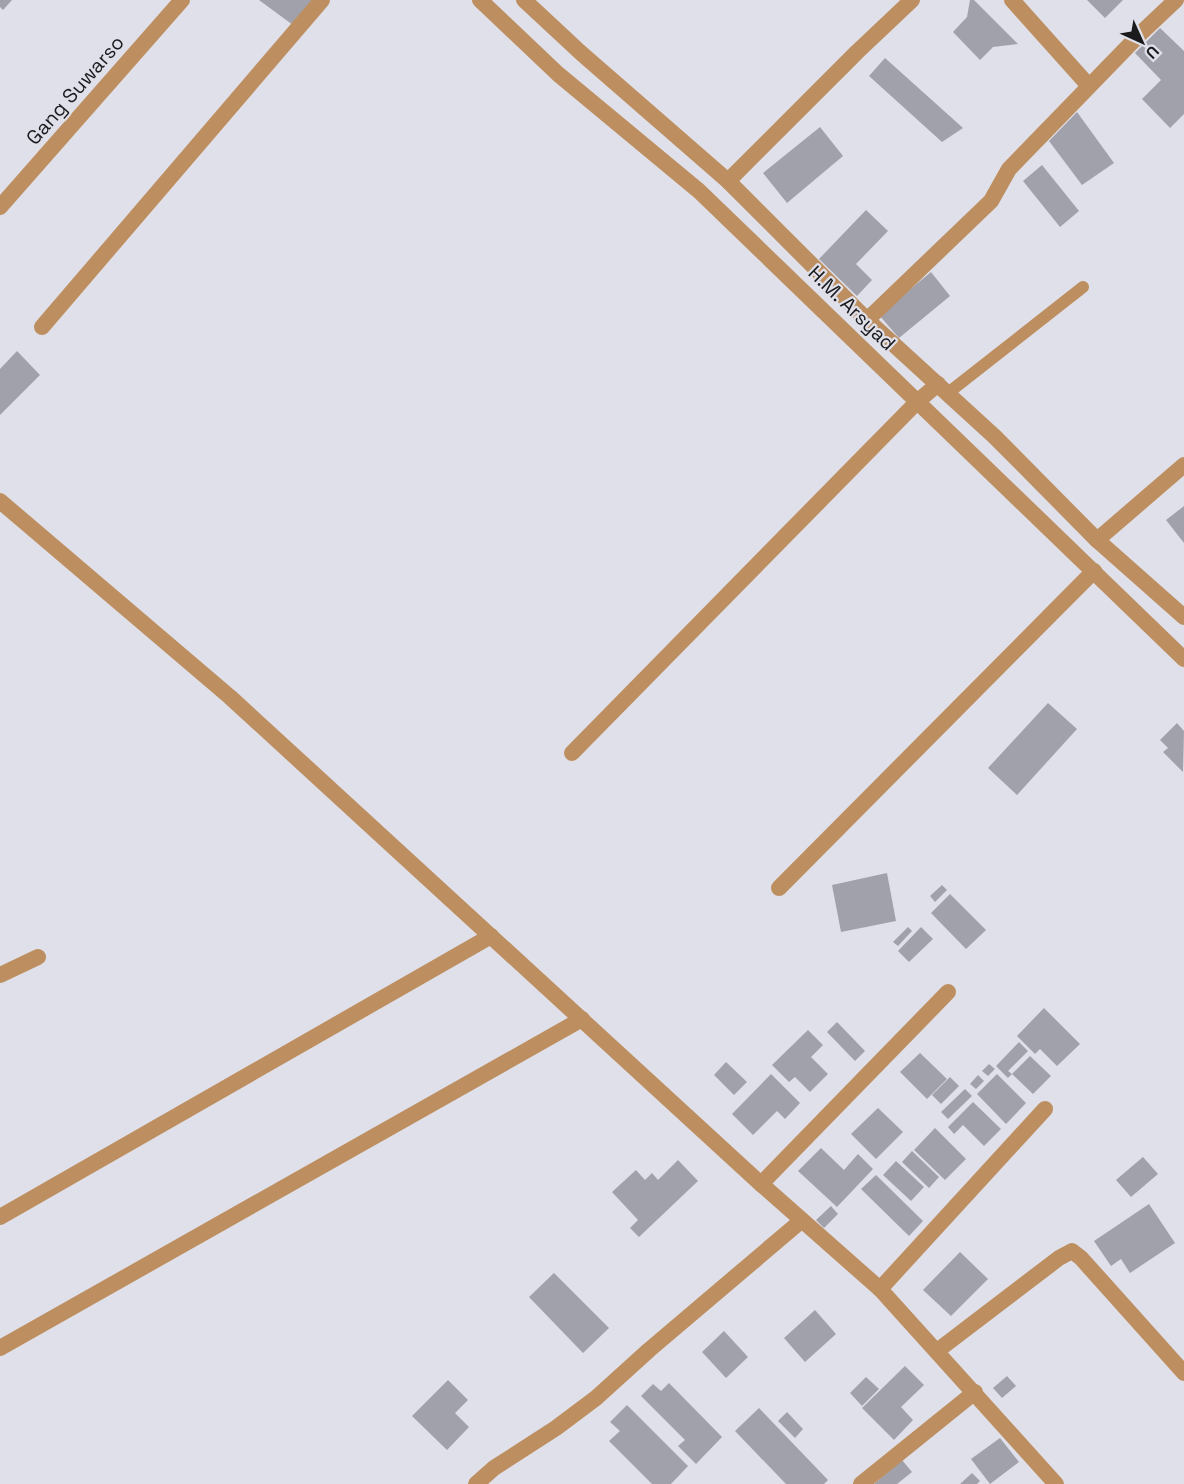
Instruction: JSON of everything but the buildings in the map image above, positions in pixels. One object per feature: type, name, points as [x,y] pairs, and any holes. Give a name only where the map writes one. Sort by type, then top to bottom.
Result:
[{"type":"street","name":"Gang Suwarso","points":[[0,207],[182,0]]},
{"type":"street","points":[[42,327],[321,0]]},
{"type":"street","name":"H.M. Arsyad","points":[[480,0],[558,74],[699,191],[1184,659]]},
{"type":"street","name":"H.M. Arsyad","points":[[524,0],[581,53],[728,181],[867,320],[995,436],[1097,540],[1184,617]]},
{"type":"street","points":[[728,181],[912,0]]},
{"type":"street","points":[[1012,0],[1089,86]]},
{"type":"street","points":[[867,320],[991,201],[1009,169],[1176,0]]},
{"type":"street","points":[[572,753],[917,402],[943,388]]},
{"type":"street","points":[[1097,540],[1184,465]]},
{"type":"street","points":[[0,501],[230,697],[801,1221],[880,1289],[1056,1484]]},
{"type":"street","points":[[779,888],[1094,571]]},
{"type":"street","points":[[0,1217],[491,936]]},
{"type":"street","points":[[0,975],[38,957]]},
{"type":"street","points":[[761,1184],[948,992]]},
{"type":"street","points":[[0,1348],[582,1020]]},
{"type":"street","points":[[880,1289],[1045,1109]]},
{"type":"street","points":[[476,1484],[494,1468],[556,1428],[596,1398],[801,1221]]},
{"type":"street","points":[[937,1350],[1059,1258],[1072,1251],[1082,1258],[1184,1372]]},
{"type":"street","points":[[861,1484],[975,1392]]},
{"type":"lane","points":[[943,388],[1083,287]]}]
